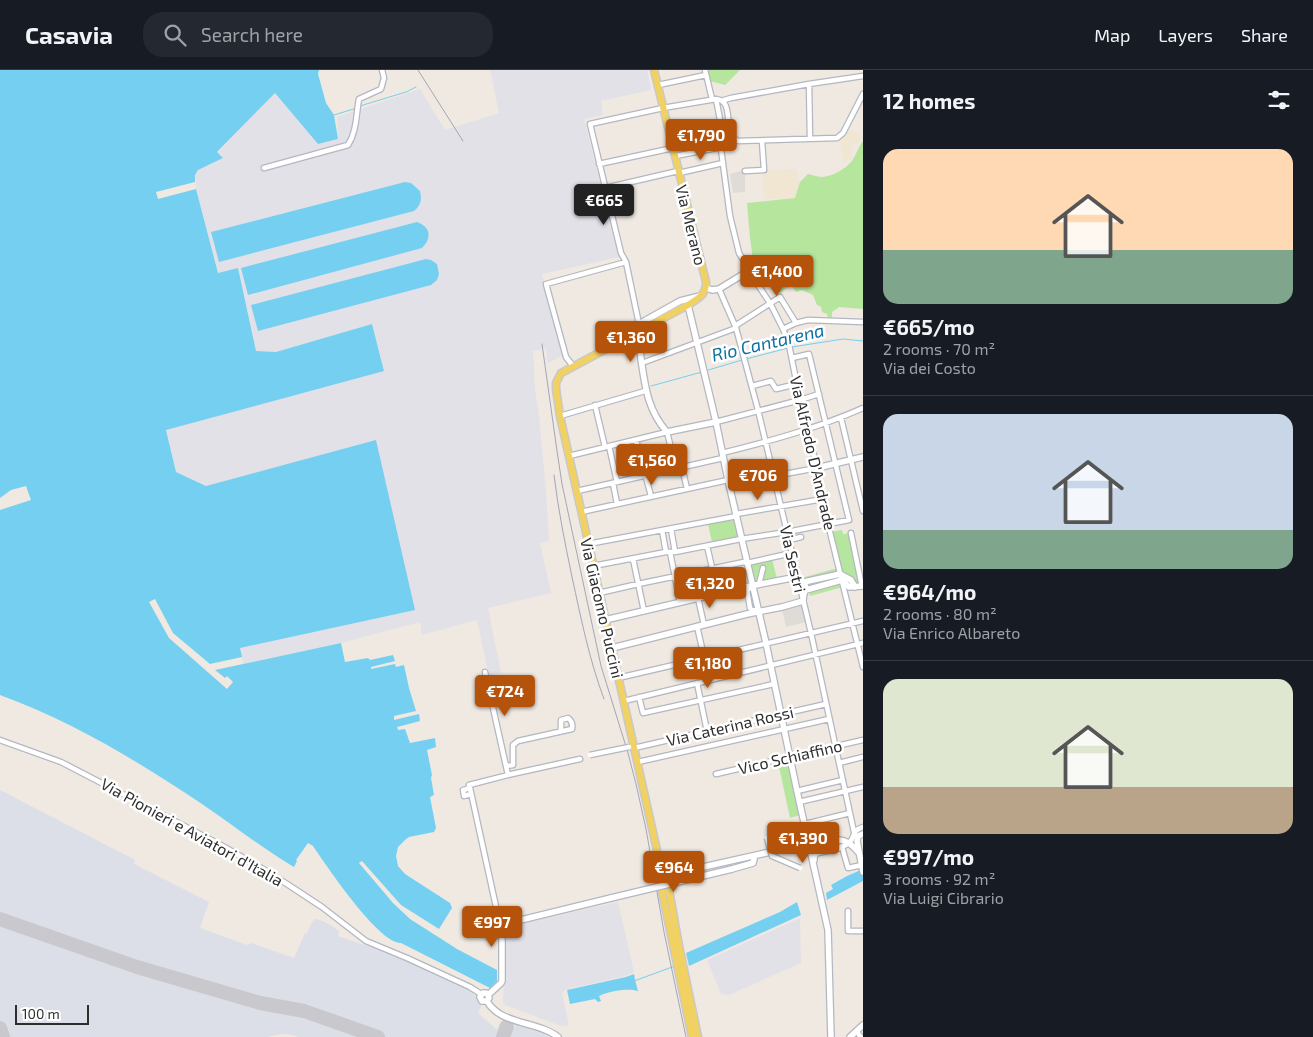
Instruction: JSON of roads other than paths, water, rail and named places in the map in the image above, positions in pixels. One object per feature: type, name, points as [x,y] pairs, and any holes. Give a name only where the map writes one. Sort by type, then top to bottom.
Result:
[{"type":"main road","name":"Via Merano","points":[[654,70],[663,108],[669,118],[678,172],[706,282],[704,292]]},
{"type":"main road","points":[[572,366],[688,305],[704,292]]},
{"type":"main road","name":"Via Giacomo Puccini","points":[[572,366],[562,373],[556,383],[560,416],[662,876]]},
{"type":"main road","points":[[662,876],[692,1037]]},
{"type":"main road","points":[[662,876],[698,1037]]},
{"type":"street","points":[[264,168],[348,145],[352,139],[360,97],[381,89],[384,78],[382,70]]},
{"type":"street","points":[[658,85],[705,72]]},
{"type":"street","name":"Via Alfredo D'Andrade","points":[[705,72],[725,144],[721,150],[730,216],[739,253],[770,303],[790,348],[800,400],[818,468],[828,524],[853,624],[860,644],[863,663]]},
{"type":"street","points":[[676,468],[667,432],[658,423],[646,391],[638,332],[639,324],[626,262],[621,253],[590,124],[714,99],[724,100],[863,76]]},
{"type":"street","points":[[808,84],[810,139]]},
{"type":"street","points":[[724,100],[730,134],[733,139],[741,142],[837,138],[841,136],[863,94]]},
{"type":"street","points":[[745,171],[764,170],[762,141]]},
{"type":"street","points":[[675,156],[723,147]]},
{"type":"street","points":[[599,164],[673,148]]},
{"type":"street","points":[[605,188],[723,163]]},
{"type":"street","points":[[572,366],[566,357],[546,284],[626,262]]},
{"type":"street","points":[[639,324],[680,301],[704,292],[720,289],[751,272]]},
{"type":"street","name":"Via Sestri","points":[[720,289],[745,359],[766,442],[805,616],[816,655],[854,832]]},
{"type":"street","points":[[642,363],[735,327],[770,303],[781,299],[796,323]]},
{"type":"street","points":[[688,305],[706,376],[747,563],[756,585],[758,612],[818,879]]},
{"type":"street","points":[[783,329],[808,320],[863,322]]},
{"type":"street","points":[[593,566],[849,520],[809,354],[792,358]]},
{"type":"street","points":[[752,386],[772,380],[776,389],[797,384]]},
{"type":"street","points":[[560,416],[646,391]]},
{"type":"street","points":[[569,456],[716,422],[819,394]]},
{"type":"street","points":[[595,405],[615,482],[617,504]]},
{"type":"street","points":[[577,491],[723,456],[808,430],[863,408]]},
{"type":"street","points":[[841,418],[863,511]]},
{"type":"street","points":[[636,440],[651,496]]},
{"type":"street","points":[[774,476],[863,457]]},
{"type":"street","points":[[682,467],[687,489]]},
{"type":"street","points":[[581,512],[728,480]]},
{"type":"street","points":[[588,544],[823,499]]},
{"type":"street","points":[[670,552],[671,529]]},
{"type":"street","points":[[662,530],[670,552],[680,602]]},
{"type":"street","points":[[851,533],[862,584]]},
{"type":"street","points":[[789,540],[801,537]]},
{"type":"street","points":[[707,546],[718,593]]},
{"type":"street","points":[[599,594],[675,576],[792,554]]},
{"type":"street","points":[[633,558],[644,611]]},
{"type":"street","points":[[756,585],[762,568]]},
{"type":"street","points":[[804,582],[841,576],[862,584]]},
{"type":"street","points":[[841,576],[849,587],[862,584]]},
{"type":"street","points":[[806,590],[841,576]]},
{"type":"street","points":[[605,620],[718,593],[797,577],[804,582],[806,590],[803,602],[704,624],[612,648]]},
{"type":"street","points":[[698,598],[704,624]]},
{"type":"street","points":[[618,678],[863,621]]},
{"type":"street","points":[[697,626],[704,657]]},
{"type":"street","points":[[624,701],[860,644]]},
{"type":"street","points":[[485,672],[508,775]]},
{"type":"street","points":[[696,683],[708,731]]},
{"type":"street","points":[[639,698],[643,713],[774,684]]},
{"type":"street","name":"Via Caterina Rossi","points":[[590,755],[826,704]]},
{"type":"street","points":[[506,766],[513,765],[514,743],[572,729],[571,720],[568,718],[561,720],[559,732]]},
{"type":"street","points":[[638,762],[830,719]]},
{"type":"street","name":"Via Pionieri e Aviatori d'Italia","points":[[0,740],[61,762],[219,844],[258,866],[322,907],[366,941],[470,987],[486,996],[492,1008],[500,1014],[545,1029],[558,1037]]},
{"type":"street","name":"Vico Schiaffino","points":[[716,774],[863,740]]},
{"type":"street","points":[[839,763],[863,757]]},
{"type":"street","points":[[486,996],[501,983],[502,940],[469,785],[580,759]]},
{"type":"street","points":[[797,791],[842,780]]},
{"type":"street","points":[[800,802],[863,787]]},
{"type":"street","points":[[805,824],[850,813]]},
{"type":"street","points":[[831,1037],[828,930],[814,857],[818,852],[842,847],[849,842],[857,829],[863,827]]},
{"type":"street","points":[[842,847],[848,868],[862,868],[858,838],[863,834]]},
{"type":"street","points":[[767,838],[772,856],[800,868]]},
{"type":"street","points":[[662,876],[833,839],[849,842],[859,853]]},
{"type":"street","points":[[500,925],[732,869],[753,863],[754,856]]},
{"type":"street","points":[[660,866],[676,872]]},
{"type":"street","points":[[848,912],[848,931],[863,930]]},
{"type":"street","points":[[850,1037],[863,1025]]},
{"type":"street","points":[[856,1031],[861,1037]]},
{"type":"water","points":[[0,70],[319,70],[318,74],[326,103],[334,115],[338,139],[318,144],[275,93],[217,152],[223,158],[198,170],[195,175],[195,182],[156,192],[158,199],[196,189],[218,273],[238,268],[256,351],[276,352],[372,324],[384,371],[166,430],[176,472],[206,486],[376,440],[415,610],[240,648],[242,657],[210,664],[173,633],[155,599],[149,602],[169,638],[227,689],[233,682],[227,676],[225,678],[215,670],[341,643],[345,662],[368,658],[370,660],[393,655],[395,661],[371,667],[371,669],[395,664],[396,667],[404,665],[416,711],[394,716],[394,720],[419,714],[420,721],[397,727],[398,730],[405,729],[410,743],[435,738],[436,747],[427,750],[434,795],[430,797],[436,828],[434,832],[409,837],[398,847],[396,856],[398,866],[405,874],[450,903],[452,908],[439,929],[401,905],[362,861],[359,863],[393,903],[410,919],[457,949],[497,970],[497,981],[490,988],[401,943],[391,940],[367,918],[313,846],[308,843],[296,860],[294,867],[202,804],[129,758],[53,717],[0,695],[0,510],[31,500],[26,486],[11,490],[0,498]]},
{"type":"water","points":[[405,182],[411,183],[420,191],[420,202],[414,211],[219,262],[211,232]]},
{"type":"water","points":[[417,222],[425,227],[429,237],[422,248],[248,295],[241,268]]},
{"type":"water","points":[[426,259],[437,264],[439,274],[437,280],[431,285],[258,331],[251,305]]},
{"type":"water","points":[[863,869],[863,881],[827,900],[826,893],[833,889],[831,885]]},
{"type":"water","points":[[797,902],[801,915],[689,966],[686,953],[780,912]]},
{"type":"water","points":[[634,974],[638,991],[613,991],[599,996],[601,1001],[598,1002],[595,999],[570,1004],[567,990]]},
{"type":"waterway","points":[[360,106],[406,92],[416,87]]},
{"type":"waterway","points":[[334,115],[357,108]]},
{"type":"waterway","name":"Rio Cantarena","points":[[792,347],[843,339],[863,341]]},
{"type":"waterway","name":"Rio Cantarena","points":[[746,359],[788,348]]},
{"type":"waterway","name":"Rio Cantarena","points":[[705,371],[742,360]]},
{"type":"waterway","name":"Rio Cantarena","points":[[651,386],[702,372]]},
{"type":"waterway","points":[[634,981],[675,966]]},
{"type":"railway","points":[[418,70],[463,141]]},
{"type":"railway","points":[[542,344],[562,484],[601,666],[636,784],[686,1037]]},
{"type":"railway","points":[[554,475],[562,526],[579,608],[590,654],[604,699]]}]
